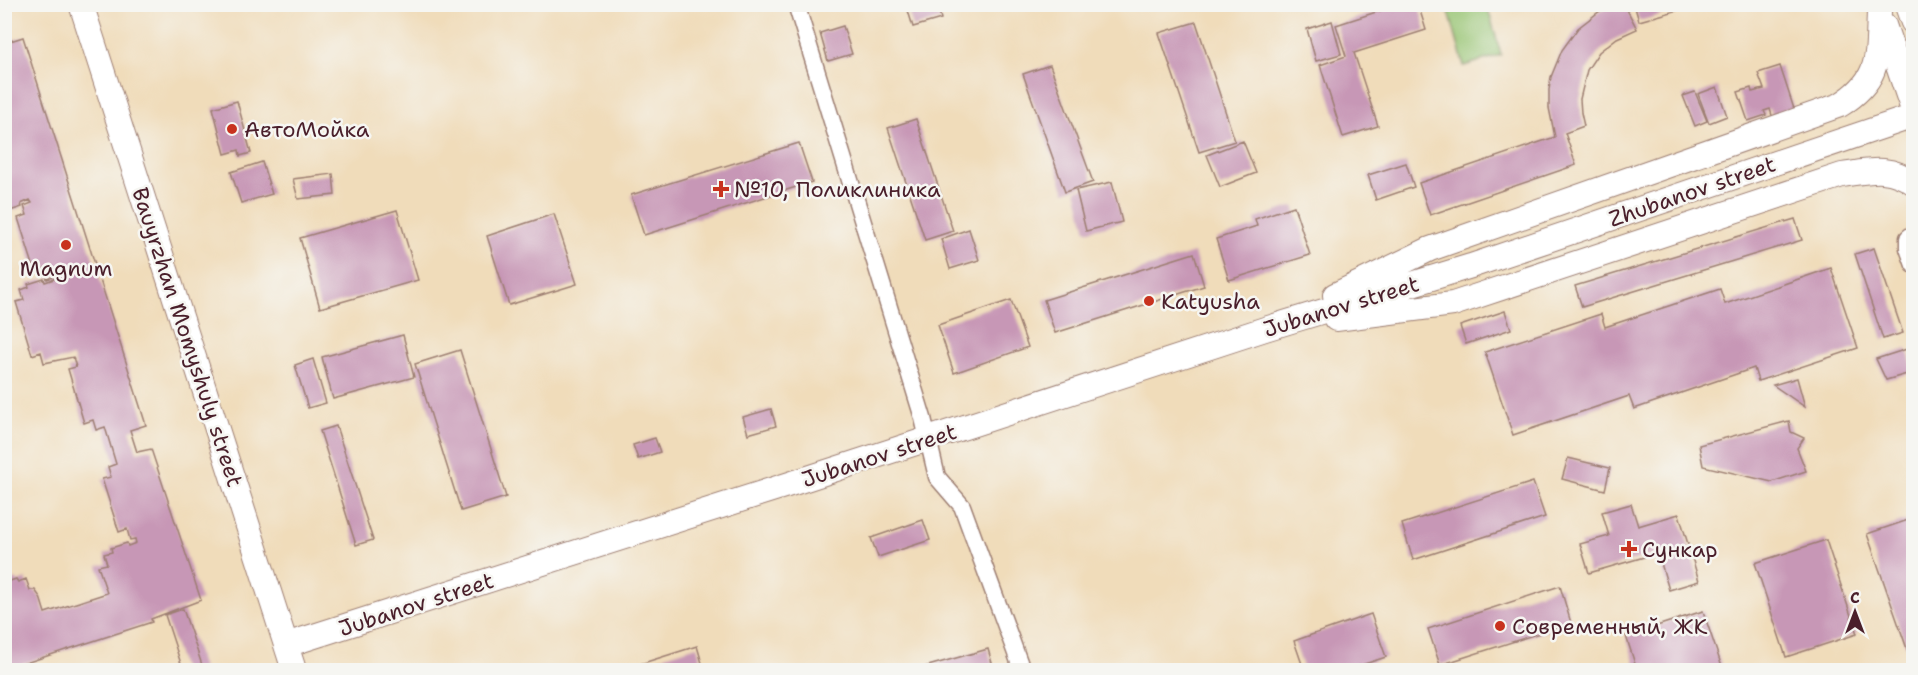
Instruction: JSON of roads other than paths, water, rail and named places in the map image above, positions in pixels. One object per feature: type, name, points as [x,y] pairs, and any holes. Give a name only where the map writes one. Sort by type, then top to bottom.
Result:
[{"type":"main road","name":"Bauyrzhan Momyshuly street","points":[[81,4],[294,670]]},
{"type":"main road","points":[[1908,4],[1914,21]]},
{"type":"main road","points":[[1878,8],[1914,115]]},
{"type":"main road","points":[[1266,329],[1430,249],[1840,105],[1854,97],[1869,81],[1877,62],[1878,8]]},
{"type":"main road","name":"Zhubanov street","points":[[1471,266],[1914,115]]},
{"type":"main road","points":[[1266,329],[1453,304],[1842,175],[1877,170],[1894,172],[1914,183]]},
{"type":"main road","name":"Jubanov street","points":[[286,645],[1266,329],[1471,266]]},
{"type":"street","points":[[796,4],[922,418],[937,477],[962,506],[1022,670]]},
{"type":"street","points":[[1914,233],[1908,238],[1907,243],[1914,265]]},
{"type":"place","name":"АвтоМойка","points":[[232,129]]},
{"type":"place","name":"№10, Поликлиника","points":[[721,189]]},
{"type":"place","name":"Magnum","points":[[66,245]]},
{"type":"place","name":"Katyusha","points":[[1149,301]]},
{"type":"place","name":"Сункар","points":[[1629,549]]},
{"type":"place","name":"Современный, ЖК","points":[[1500,626]]}]
